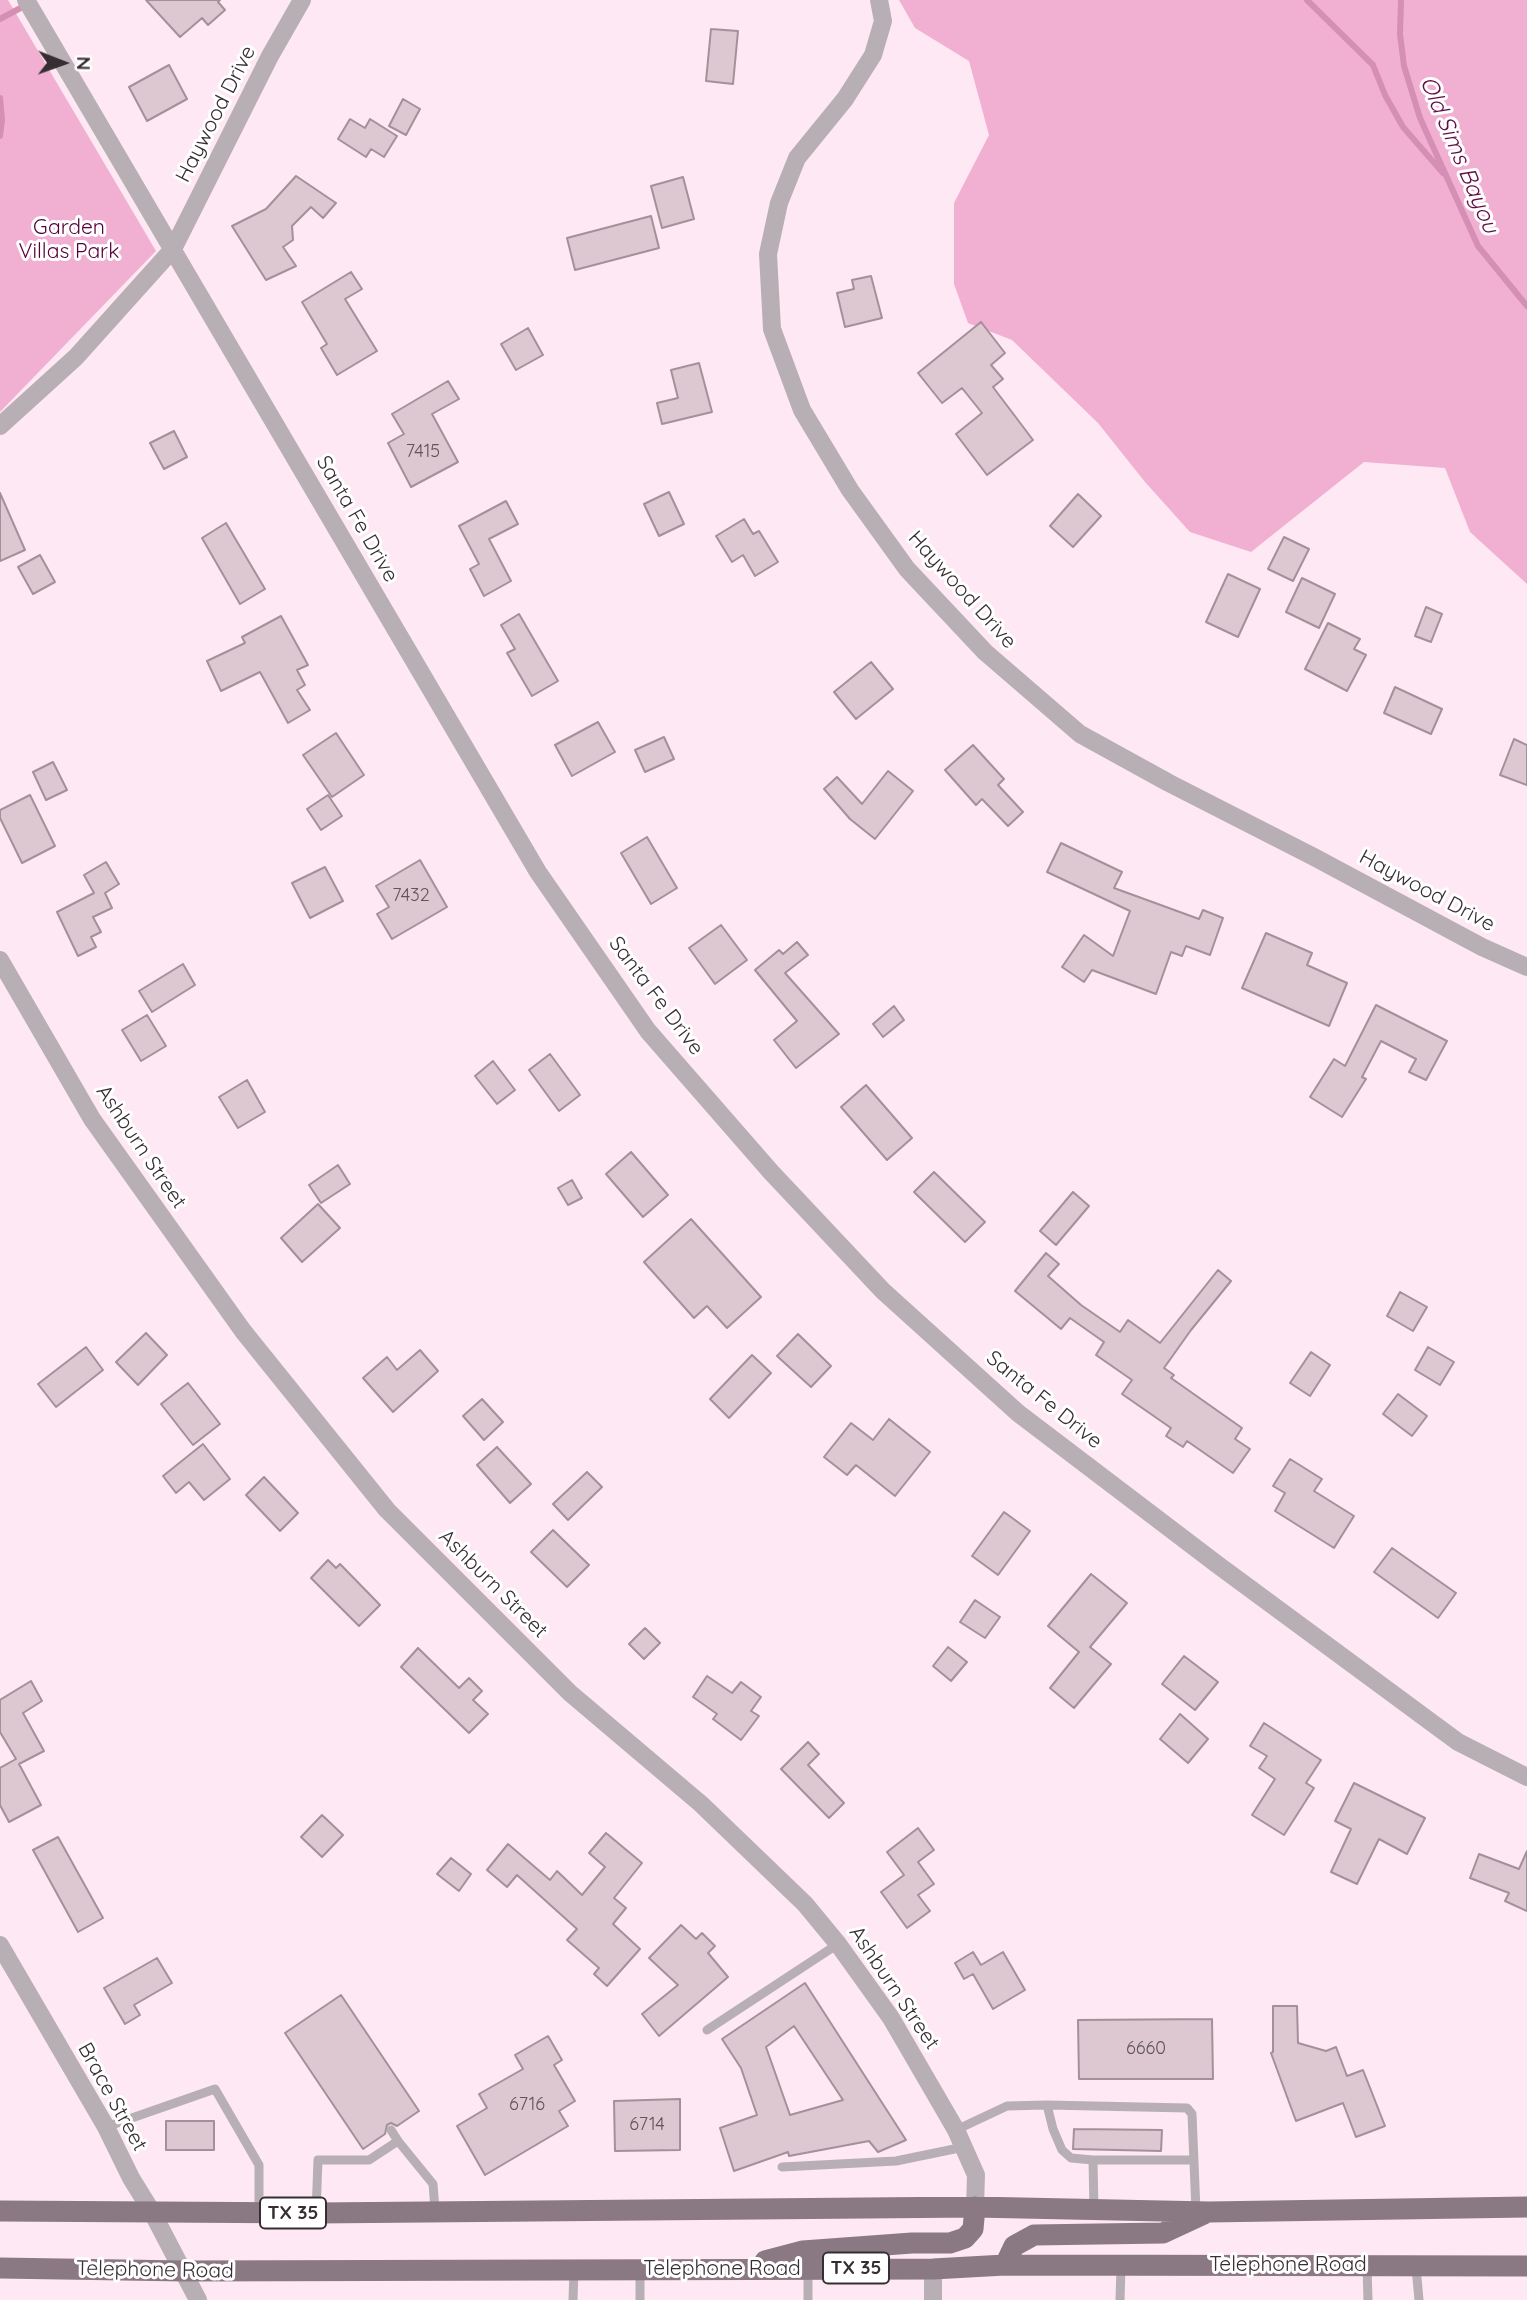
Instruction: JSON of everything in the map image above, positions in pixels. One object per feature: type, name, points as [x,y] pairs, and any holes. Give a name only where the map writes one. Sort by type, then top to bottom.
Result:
[{"type":"main road","name":"TX 35","points":[[0,2211],[316,2213],[975,2207],[1203,2212],[1527,2207]]},
{"type":"main road","points":[[736,2268],[803,2251],[950,2243],[965,2238],[973,2229],[975,2207]]},
{"type":"main road","points":[[1005,2265],[1014,2246],[1034,2235],[1163,2233],[1203,2212]]},
{"type":"main road","name":"Telephone Road","points":[[0,2268],[184,2271],[933,2269],[1005,2265],[1527,2266]]},
{"type":"street","name":"Santa Fe Drive","points":[[26,0],[538,872],[648,1031],[771,1172],[883,1291],[1018,1413],[1458,1742],[1527,1777]]},
{"type":"street","name":"Haywood Drive","points":[[0,426],[76,357],[173,249],[270,57],[302,0]]},
{"type":"street","name":"Haywood Drive","points":[[879,0],[883,21],[873,55],[845,100],[797,158],[779,203],[768,254],[772,329],[802,410],[850,490],[907,569],[985,653],[1080,734],[1482,947],[1527,967]]},
{"type":"street","name":"Ashburn Street","points":[[0,960],[92,1119],[243,1331],[387,1510],[570,1693],[701,1804],[804,1904],[838,1944],[891,2018],[956,2130],[976,2175],[975,2207]]},
{"type":"street","name":"Brace Street","points":[[0,1945],[106,2127],[198,2300]]},
{"type":"street","points":[[933,2269],[933,2300]]},
{"type":"lane","points":[[707,2030],[838,1944]]},
{"type":"lane","points":[[106,2127],[215,2089],[259,2165],[259,2212]]},
{"type":"lane","points":[[1046,2105],[1062,2150],[1071,2158],[1194,2160]]},
{"type":"lane","points":[[956,2130],[1007,2106],[1187,2108],[1192,2114],[1194,2160],[1203,2212]]},
{"type":"lane","points":[[391,2130],[433,2184],[435,2212]]},
{"type":"lane","points":[[316,2213],[318,2160],[369,2160],[398,2141]]},
{"type":"lane","points":[[782,2167],[896,2161],[964,2147]]},
{"type":"lane","points":[[1093,2160],[1094,2210]]},
{"type":"lane","points":[[1120,2300],[1121,2265]]},
{"type":"lane","points":[[1367,2265],[1368,2300]]},
{"type":"lane","points":[[1416,2266],[1419,2300]]},
{"type":"lane","points":[[573,2300],[574,2269]]},
{"type":"lane","points":[[640,2269],[640,2300]]},
{"type":"lane","points":[[807,2269],[808,2300]]},
{"type":"green space","name":"Garden Villas Park","points":[[0,0],[8,0],[156,251],[0,412]]},
{"type":"green space","points":[[899,0],[1527,0],[1527,584],[1470,532],[1445,468],[1364,462],[1251,552],[1190,532],[1145,482],[1098,423],[1012,340],[968,323],[954,284],[954,203],[989,135],[969,61],[915,28]]},
{"type":"building","points":[[146,0],[220,0],[218,2],[225,10],[208,25],[202,18],[180,37]]},
{"type":"building","points":[[711,29],[738,31],[733,84],[706,81]]},
{"type":"building","points":[[169,65],[187,99],[147,121],[129,87]]},
{"type":"building","points":[[403,99],[420,109],[406,135],[389,126]]},
{"type":"building","points":[[350,119],[365,128],[370,119],[397,136],[384,157],[371,149],[366,157],[338,139]]},
{"type":"building","points":[[296,176],[336,203],[323,218],[311,207],[292,226],[293,240],[283,247],[296,266],[266,280],[232,226],[266,209]]},
{"type":"building","points":[[683,177],[694,219],[662,228],[651,186]]},
{"type":"building","points":[[651,216],[659,248],[575,270],[567,238]]},
{"type":"building","points":[[351,272],[362,289],[345,299],[377,351],[337,375],[321,348],[327,344],[302,302]]},
{"type":"building","points":[[871,276],[882,318],[845,327],[837,293],[854,289],[852,280]]},
{"type":"building","points":[[981,322],[1005,353],[991,365],[1003,379],[993,387],[1033,440],[987,475],[956,434],[982,413],[962,388],[942,403],[918,373]]},
{"type":"building","points":[[528,328],[543,355],[516,370],[501,344]]},
{"type":"building","points":[[699,363],[712,412],[662,424],[657,403],[678,398],[671,370]]},
{"type":"building","points":[[448,381],[459,399],[432,414],[458,462],[411,487],[388,443],[404,434],[392,414]]},
{"type":"building","points":[[174,431],[187,457],[164,469],[150,443]]},
{"type":"building","points":[[669,492],[684,524],[659,536],[644,504]]},
{"type":"building","points":[[0,493],[25,550],[0,561]]},
{"type":"building","points":[[1078,494],[1101,516],[1073,547],[1050,526]]},
{"type":"building","points":[[506,501],[518,524],[489,539],[511,581],[484,596],[470,569],[479,564],[459,526]]},
{"type":"building","points":[[744,519],[753,534],[759,531],[778,562],[755,576],[743,555],[732,562],[716,536]]},
{"type":"building","points":[[226,523],[265,589],[240,604],[202,538]]},
{"type":"building","points":[[1284,537],[1309,549],[1293,581],[1268,569]]},
{"type":"building","points":[[40,555],[55,582],[33,594],[18,567]]},
{"type":"building","points":[[1228,574],[1260,589],[1238,637],[1206,622]]},
{"type":"building","points":[[1302,578],[1335,594],[1319,628],[1286,612]]},
{"type":"building","points":[[1426,607],[1442,614],[1431,642],[1415,636]]},
{"type":"building","points":[[519,614],[558,681],[532,696],[507,653],[515,649],[501,625]]},
{"type":"building","points":[[281,616],[308,665],[297,670],[305,685],[297,690],[310,710],[288,723],[260,672],[221,691],[207,661],[245,643],[242,637]]},
{"type":"building","points":[[1328,623],[1360,639],[1354,649],[1366,655],[1347,691],[1305,669]]},
{"type":"building","points":[[871,662],[893,689],[856,719],[834,692]]},
{"type":"building","points":[[1395,687],[1442,709],[1431,734],[1384,713]]},
{"type":"building","points":[[598,722],[615,752],[572,776],[555,745]]},
{"type":"building","points":[[336,733],[364,775],[332,797],[303,755]]},
{"type":"building","points":[[664,737],[674,759],[645,772],[635,750]]},
{"type":"building","points":[[1514,739],[1527,745],[1527,785],[1500,775]]},
{"type":"building","points":[[973,745],[1004,779],[998,785],[1023,812],[1008,826],[982,799],[976,805],[945,770]]},
{"type":"building","points":[[53,762],[67,790],[46,800],[33,772]]},
{"type":"building","points":[[888,771],[913,791],[875,839],[850,819],[824,789],[837,777],[862,804]]},
{"type":"building","points":[[30,795],[55,846],[22,863],[0,818],[0,810]]},
{"type":"building","points":[[328,795],[342,816],[321,830],[307,809]]},
{"type":"building","points":[[647,837],[677,888],[651,904],[621,853]]},
{"type":"building","points":[[1061,843],[1122,872],[1114,888],[1199,919],[1203,910],[1223,918],[1210,955],[1186,946],[1182,956],[1171,952],[1156,994],[1092,970],[1084,982],[1062,967],[1084,935],[1113,956],[1130,911],[1047,872]]},
{"type":"building","points":[[420,860],[447,907],[392,939],[377,914],[389,907],[376,886]]},
{"type":"building","points":[[106,862],[119,884],[105,893],[112,908],[93,917],[101,932],[91,937],[96,947],[78,956],[57,912],[94,893],[84,875]]},
{"type":"building","points":[[325,867],[343,901],[310,918],[292,883]]},
{"type":"building","points":[[721,925],[747,960],[715,984],[689,948]]},
{"type":"building","points":[[1266,933],[1312,953],[1307,965],[1347,983],[1329,1026],[1242,988]]},
{"type":"building","points":[[797,942],[808,955],[785,973],[839,1034],[796,1068],[774,1040],[797,1021],[755,970],[779,950],[783,954]]},
{"type":"building","points":[[183,964],[195,985],[152,1012],[139,991]]},
{"type":"building","points":[[1376,1005],[1447,1041],[1426,1080],[1409,1072],[1416,1059],[1381,1041],[1362,1077],[1366,1079],[1342,1117],[1310,1097],[1334,1059],[1345,1066]]},
{"type":"building","points":[[894,1006],[904,1020],[883,1037],[873,1024]]},
{"type":"building","points":[[147,1015],[166,1046],[141,1061],[122,1030]]},
{"type":"building","points":[[550,1054],[580,1095],[559,1111],[529,1070]]},
{"type":"building","points":[[493,1061],[515,1090],[497,1104],[475,1076]]},
{"type":"building","points":[[247,1080],[265,1112],[238,1128],[219,1097]]},
{"type":"building","points":[[866,1085],[912,1138],[887,1160],[841,1107]]},
{"type":"building","points":[[631,1152],[668,1195],[643,1217],[606,1174]]},
{"type":"building","points":[[338,1165],[350,1184],[321,1203],[309,1185]]},
{"type":"building","points":[[934,1172],[985,1222],[965,1242],[914,1192]]},
{"type":"building","points":[[572,1180],[582,1198],[568,1205],[558,1188]]},
{"type":"building","points":[[1073,1192],[1089,1206],[1056,1245],[1040,1231]]},
{"type":"building","points":[[318,1204],[340,1228],[302,1262],[281,1238]]},
{"type":"building","points":[[691,1219],[761,1297],[727,1328],[707,1306],[694,1318],[644,1262]]},
{"type":"building","points":[[1046,1253],[1059,1264],[1048,1276],[1081,1305],[1120,1332],[1128,1320],[1160,1343],[1218,1270],[1231,1281],[1164,1368],[1174,1375],[1171,1378],[1242,1428],[1235,1439],[1250,1449],[1233,1473],[1187,1441],[1183,1447],[1166,1436],[1171,1428],[1122,1394],[1132,1380],[1096,1355],[1104,1342],[1070,1318],[1061,1329],[1015,1291]]},
{"type":"building","points":[[1400,1292],[1427,1307],[1413,1331],[1387,1316]]},
{"type":"building","points":[[146,1333],[167,1355],[138,1385],[116,1362]]},
{"type":"building","points":[[798,1334],[831,1366],[811,1387],[777,1356]]},
{"type":"building","points":[[86,1347],[103,1370],[56,1407],[38,1384]]},
{"type":"building","points":[[1428,1347],[1454,1362],[1440,1385],[1415,1370]]},
{"type":"building","points":[[420,1350],[438,1371],[393,1412],[363,1378],[387,1357],[397,1370]]},
{"type":"building","points":[[1311,1352],[1330,1365],[1310,1396],[1290,1383]]},
{"type":"building","points":[[752,1355],[771,1373],[729,1418],[710,1399]]},
{"type":"building","points":[[188,1383],[220,1424],[193,1445],[161,1404]]},
{"type":"building","points":[[1398,1394],[1427,1416],[1412,1436],[1383,1414]]},
{"type":"building","points":[[482,1399],[503,1422],[484,1440],[463,1416]]},
{"type":"building","points":[[889,1419],[930,1452],[895,1496],[856,1465],[847,1475],[824,1457],[851,1423],[873,1440]]},
{"type":"building","points":[[203,1444],[230,1479],[204,1500],[189,1482],[176,1493],[163,1476]]},
{"type":"building","points":[[497,1447],[531,1484],[510,1503],[477,1465]]},
{"type":"building","points":[[1290,1459],[1322,1479],[1314,1491],[1354,1516],[1334,1548],[1275,1511],[1285,1493],[1273,1486]]},
{"type":"building","points":[[587,1472],[602,1487],[568,1520],[553,1504]]},
{"type":"building","points":[[264,1477],[298,1513],[280,1531],[246,1495]]},
{"type":"building","points":[[1004,1512],[1030,1531],[998,1575],[972,1556]]},
{"type":"building","points":[[553,1530],[589,1565],[567,1587],[531,1552]]},
{"type":"building","points":[[1392,1548],[1456,1593],[1438,1618],[1374,1572]]},
{"type":"building","points":[[328,1560],[336,1568],[340,1564],[380,1605],[359,1626],[311,1578]]},
{"type":"building","points":[[1091,1574],[1127,1603],[1090,1647],[1111,1664],[1074,1708],[1050,1688],[1079,1652],[1048,1626]]},
{"type":"building","points":[[975,1600],[1000,1617],[985,1638],[960,1622]]},
{"type":"building","points":[[645,1628],[660,1643],[644,1659],[629,1644]]},
{"type":"building","points":[[948,1647],[967,1662],[951,1681],[933,1666]]},
{"type":"building","points":[[418,1648],[459,1688],[469,1678],[482,1691],[473,1700],[488,1714],[469,1733],[401,1667]]},
{"type":"building","points":[[1184,1656],[1218,1682],[1195,1710],[1162,1684]]},
{"type":"building","points":[[707,1676],[732,1693],[741,1682],[761,1697],[751,1711],[759,1716],[741,1740],[713,1719],[717,1714],[693,1697]]},
{"type":"building","points":[[31,1681],[42,1701],[23,1713],[44,1751],[19,1764],[41,1805],[9,1822],[0,1805],[0,1768],[16,1759],[0,1732],[0,1700]]},
{"type":"building","points":[[1180,1714],[1208,1739],[1188,1763],[1160,1739]]},
{"type":"building","points":[[1264,1723],[1321,1760],[1306,1783],[1314,1788],[1284,1835],[1252,1815],[1275,1779],[1259,1768],[1267,1756],[1250,1746]]},
{"type":"building","points":[[808,1742],[819,1754],[808,1765],[844,1803],[829,1818],[781,1769]]},
{"type":"building","points":[[1354,1783],[1425,1818],[1407,1854],[1379,1839],[1357,1884],[1331,1872],[1351,1829],[1335,1821]]},
{"type":"building","points":[[322,1815],[343,1835],[322,1857],[301,1837]]},
{"type":"building","points":[[918,1828],[934,1850],[918,1862],[934,1884],[918,1895],[930,1911],[907,1928],[881,1892],[904,1875],[887,1852]]},
{"type":"building","points":[[606,1833],[642,1863],[614,1898],[626,1908],[613,1924],[640,1949],[607,1986],[594,1974],[599,1968],[567,1940],[577,1929],[517,1875],[507,1887],[487,1870],[508,1844],[550,1880],[557,1871],[582,1895],[605,1867],[589,1853]]},
{"type":"building","points":[[58,1837],[103,1918],[78,1932],[33,1850]]},
{"type":"building","points":[[1527,1851],[1527,1911],[1505,1901],[1509,1893],[1470,1878],[1479,1854],[1519,1869]]},
{"type":"building","points":[[451,1858],[471,1874],[459,1891],[437,1874]]},
{"type":"building","points":[[681,1925],[696,1939],[702,1933],[715,1946],[708,1953],[728,1977],[659,2036],[642,2014],[678,1985],[649,1958]]},
{"type":"building","points":[[973,1952],[981,1965],[1003,1952],[1025,1990],[993,2009],[973,1974],[964,1979],[955,1963]]},
{"type":"building","points":[[157,1958],[172,1983],[134,2005],[140,2015],[125,2024],[104,1988]]},
{"type":"building","points":[[805,1983],[906,2140],[878,2152],[869,2141],[789,2156],[788,2152],[734,2171],[720,2128],[757,2115],[741,2068],[722,2039]],"holes":[[[794,2026],[843,2100],[790,2115],[766,2047]]]},
{"type":"building","points":[[341,1995],[419,2111],[397,2126],[391,2123],[387,2125],[385,2134],[363,2149],[285,2033]]},
{"type":"building","points":[[1273,2006],[1297,2006],[1298,2043],[1326,2051],[1336,2047],[1347,2076],[1363,2070],[1385,2126],[1356,2137],[1343,2103],[1296,2121],[1271,2053]]},
{"type":"building","points":[[1212,2019],[1213,2079],[1079,2079],[1078,2020]]},
{"type":"building","points":[[548,2036],[562,2060],[554,2065],[575,2101],[559,2111],[568,2126],[485,2175],[457,2126],[487,2108],[479,2094],[523,2069],[515,2055]]},
{"type":"building","points":[[680,2099],[680,2150],[615,2151],[614,2101]]},
{"type":"building","points":[[166,2121],[214,2121],[214,2150],[166,2150]]},
{"type":"building","points":[[1074,2129],[1162,2130],[1161,2151],[1073,2149]]},
{"type":"waterway","points":[[1307,0],[1373,65],[1385,95],[1403,127],[1443,173]]},
{"type":"waterway","name":"Old Sims Bayou","points":[[1401,0],[1400,34],[1404,66],[1420,118],[1478,246],[1527,306]]},
{"type":"waterway","points":[[0,19],[26,5]]},
{"type":"waterway","points":[[0,98],[0,136]]}]
